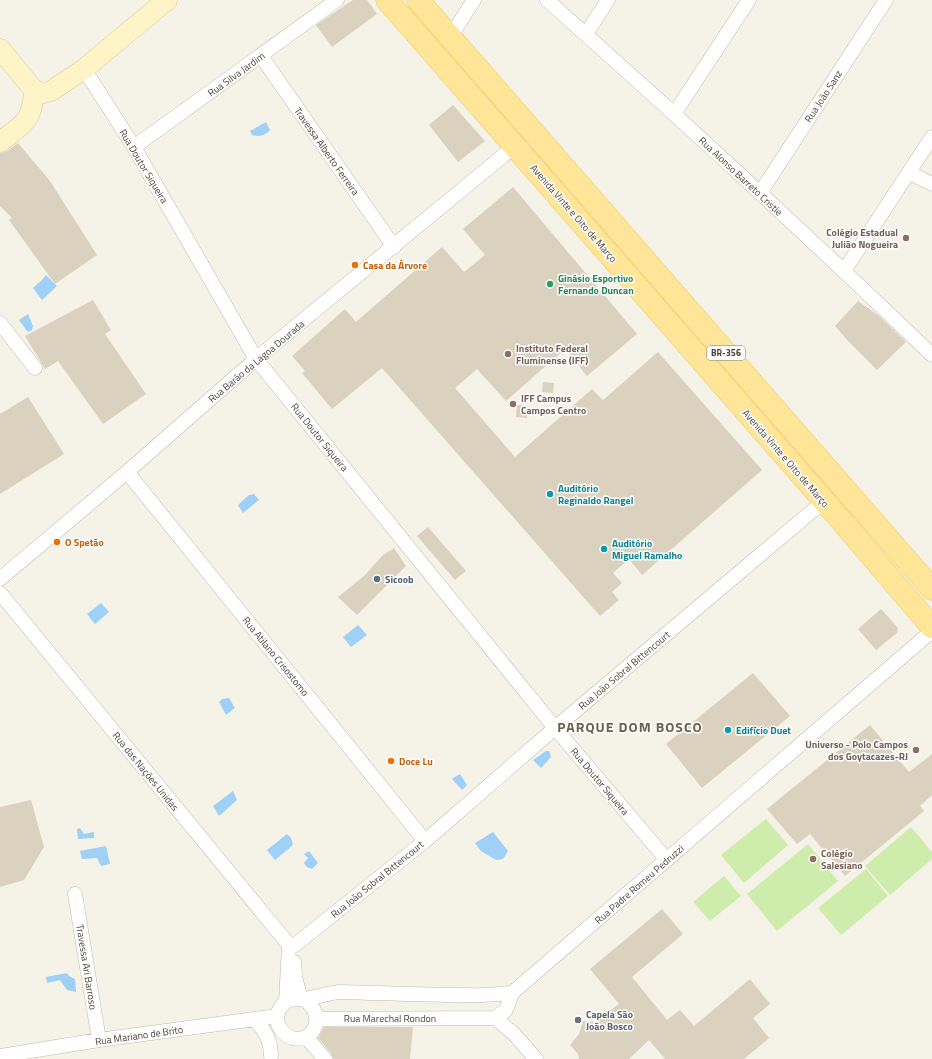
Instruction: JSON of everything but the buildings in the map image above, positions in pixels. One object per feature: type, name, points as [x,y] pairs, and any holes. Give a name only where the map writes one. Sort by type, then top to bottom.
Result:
[{"type":"main road","points":[[0,49],[34,90],[44,93],[51,92],[84,69],[167,0]]},
{"type":"main road","name":"Avenida Vinte e Oito de Março","points":[[387,0],[839,518],[932,627]]},
{"type":"main road","points":[[418,0],[450,37]]},
{"type":"main road","name":"BR-356","points":[[450,37],[932,589]]},
{"type":"main road","points":[[0,142],[28,118],[32,111],[34,90]]},
{"type":"main road","points":[[515,146],[524,142],[534,148],[582,199],[607,218]]},
{"type":"main road","points":[[839,518],[849,521],[920,604],[928,607],[932,605]]},
{"type":"street","name":"Rua Silva Jardim","points":[[134,147],[337,0]]},
{"type":"street","points":[[450,37],[474,0]]},
{"type":"street","name":"Rua Alonso Barreto Cristie","points":[[547,0],[844,270],[932,355]]},
{"type":"street","points":[[586,34],[608,0]]},
{"type":"street","points":[[674,114],[748,0]]},
{"type":"street","name":"Rua João Sanz","points":[[760,193],[886,0]]},
{"type":"street","name":"Travessa Alberto Ferreira","points":[[261,56],[394,247]]},
{"type":"street","name":"Rua Doutor Siqueira","points":[[84,69],[134,147],[256,359],[555,728],[667,860]]},
{"type":"street","points":[[844,270],[910,173],[932,137]]},
{"type":"street","name":"Rua Barão da Lagoa Dourada","points":[[0,580],[127,472],[256,359],[515,146]]},
{"type":"street","points":[[910,173],[932,184]]},
{"type":"street","points":[[0,323],[35,368]]},
{"type":"street","name":"Rua Atilano Crisostomo","points":[[127,472],[425,841]]},
{"type":"street","name":"Rua João Sobral Bittencourt","points":[[292,945],[425,841],[555,728],[824,501]]},
{"type":"street","name":"Rua das Nações Unidas","points":[[0,593],[292,945]]},
{"type":"street","name":"Rua Padre Romeu Pedruzzi","points":[[512,993],[932,631]]},
{"type":"street","name":"Travessa Ari Barroso","points":[[75,894],[99,1040]]},
{"type":"street","points":[[292,945],[296,1000]]},
{"type":"street","points":[[325,1059],[299,1037],[284,1033],[278,1025],[277,1016],[280,1008],[296,1000],[338,992],[469,996],[512,993]]},
{"type":"street","points":[[512,993],[500,1014],[514,1034],[536,1059]]},
{"type":"street","points":[[269,1058],[299,1037],[314,1029],[317,1019],[316,1010],[311,1004],[296,1000]]},
{"type":"street","name":"Rua Marechal Rondon","points":[[317,1019],[500,1014]]},
{"type":"street","name":"Rua Mariano de Brito","points":[[0,1056],[99,1040],[277,1016]]},
{"type":"street","points":[[253,1019],[262,1028],[265,1034],[270,1047],[269,1058]]},
{"type":"green space","points":[[766,819],[788,845],[744,883],[721,855]]},
{"type":"green space","points":[[911,827],[932,852],[932,859],[890,895],[865,866]]},
{"type":"green space","points":[[808,844],[838,881],[777,931],[747,894]]},
{"type":"green space","points":[[866,869],[888,896],[841,935],[818,908]]},
{"type":"green space","points":[[724,876],[741,896],[710,921],[693,902]]},
{"type":"water","points":[[266,122],[270,130],[268,132],[262,136],[252,135],[250,131]]},
{"type":"water","points":[[46,275],[57,286],[42,300],[33,288]]},
{"type":"water","points":[[28,314],[33,326],[32,330],[28,332],[19,320]]},
{"type":"water","points":[[254,494],[259,500],[243,513],[238,505],[249,495]]},
{"type":"water","points":[[101,603],[109,612],[95,624],[87,614]]},
{"type":"water","points":[[358,625],[367,635],[351,647],[343,637]]},
{"type":"water","points":[[229,698],[235,708],[226,715],[219,702],[222,699]]},
{"type":"water","points":[[546,751],[549,751],[551,757],[541,768],[533,760]]},
{"type":"water","points":[[460,774],[467,785],[462,790],[452,779]]},
{"type":"water","points":[[233,791],[237,800],[219,816],[213,806]]},
{"type":"water","points":[[80,828],[84,834],[94,832],[94,838],[78,839],[77,829]]},
{"type":"water","points":[[493,832],[508,851],[503,859],[496,860],[481,851],[475,843]]},
{"type":"water","points":[[287,834],[291,838],[293,845],[275,860],[267,850]]},
{"type":"water","points":[[106,846],[110,864],[101,866],[97,858],[82,859],[80,851]]},
{"type":"water","points":[[309,851],[318,863],[312,869],[307,867],[304,863],[308,858],[304,854]]},
{"type":"water","points":[[67,973],[75,979],[76,992],[67,990],[60,980],[47,983],[46,977]]},
{"type":"place","name":"Colégio Estadual Julião Nogueira","points":[[906,238]]},
{"type":"place","name":"Casa da Árvore","points":[[355,265]]},
{"type":"place","name":"Ginásio Esportivo Fernando Duncan","points":[[550,284]]},
{"type":"place","name":"Instituto Federal Fluminense (IFF)","points":[[508,354]]},
{"type":"place","name":"IFF Campus Campos Centro","points":[[513,404]]},
{"type":"place","name":"Auditório Reginaldo Rangel","points":[[550,494]]},
{"type":"place","name":"O Spetão","points":[[57,542]]},
{"type":"place","name":"Auditório Miguel Ramalho","points":[[604,549]]},
{"type":"place","name":"Sicoob","points":[[377,579]]},
{"type":"place","name":"Edifício Duet","points":[[728,730]]},
{"type":"place","name":"Universo - Polo Campos dos Goytacazes-RJ","points":[[916,750]]},
{"type":"place","name":"Doce Lu","points":[[391,761]]},
{"type":"place","name":"Colégio Salesiano","points":[[813,859]]},
{"type":"place","name":"Capela São João Bosco","points":[[578,1020]]},
{"type":"district","name":"PARQUE DOM BOSCO","points":[[630,727]]}]
